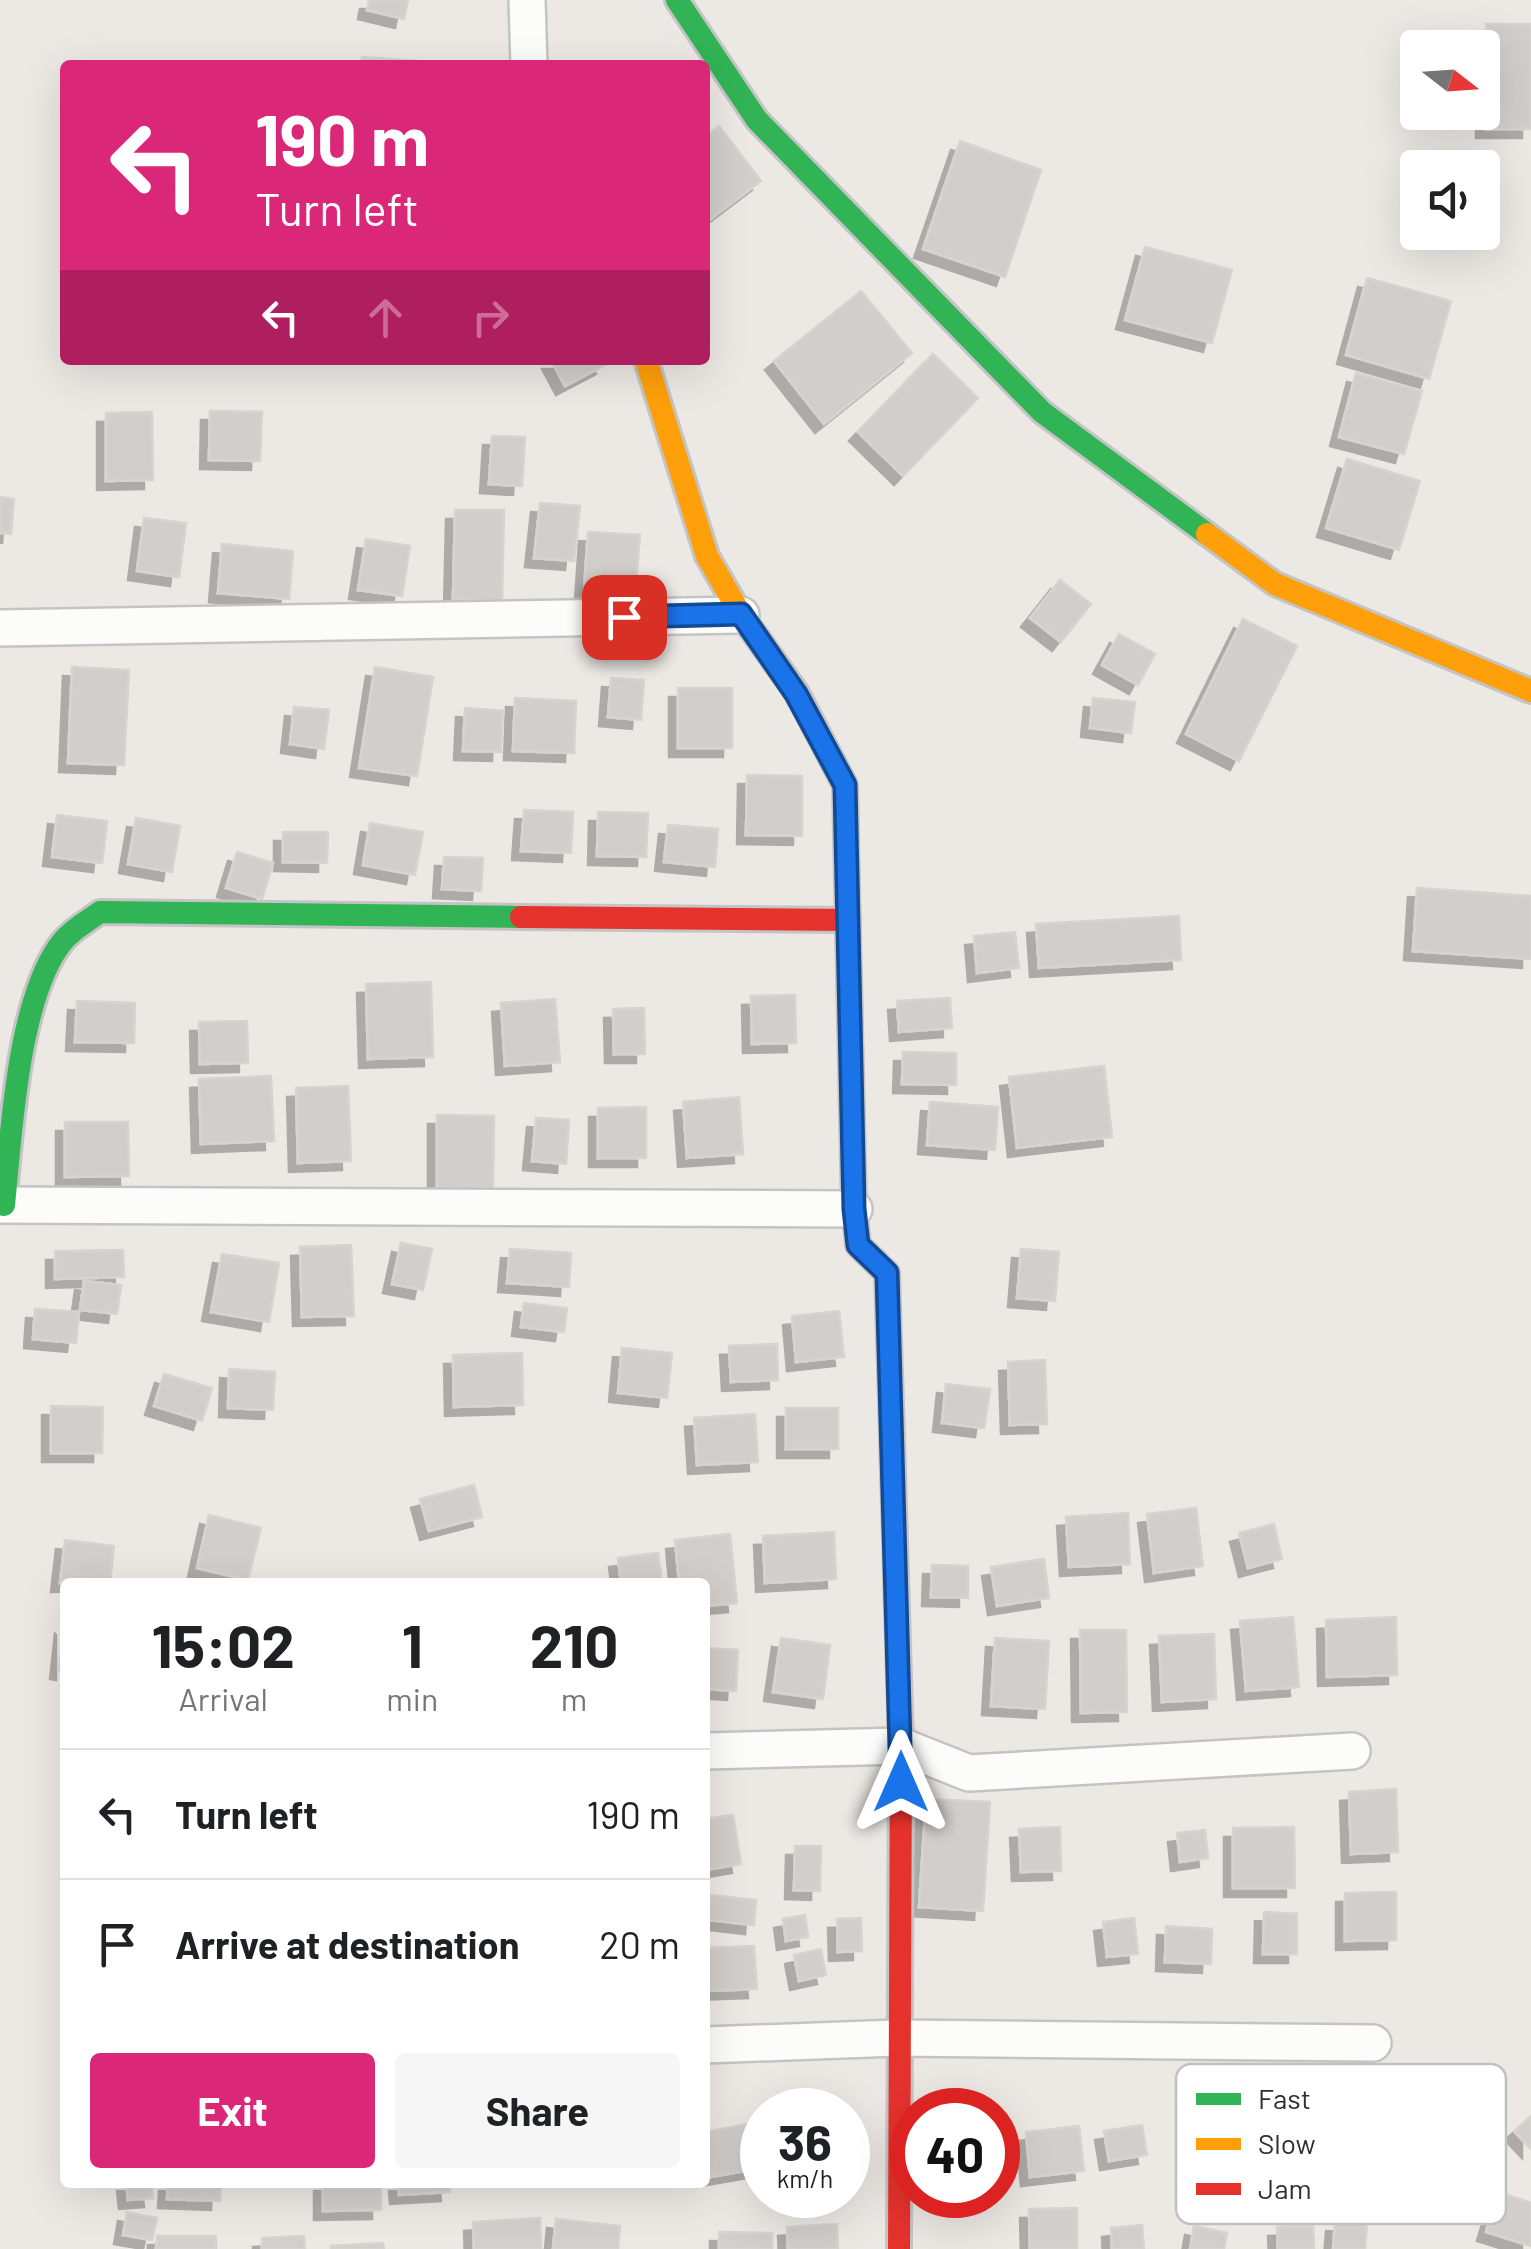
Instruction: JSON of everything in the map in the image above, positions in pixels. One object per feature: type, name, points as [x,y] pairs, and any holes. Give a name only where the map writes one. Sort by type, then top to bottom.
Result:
[{"type":"street","points":[[526,0],[529,60]]},
{"type":"street","points":[[677,0],[757,120],[1042,412],[1275,584],[1531,690]]},
{"type":"street","points":[[648,365],[696,526],[741,614],[796,694],[845,785],[854,1209],[858,1245],[887,1273],[901,1746],[896,2038],[899,2249]]},
{"type":"street","points":[[0,628],[741,614]]},
{"type":"street","points":[[848,920],[100,912],[60,944],[42,990],[15,1090],[2,1206],[854,1209]]},
{"type":"street","points":[[710,1751],[901,1746],[968,1773],[1352,1751]]},
{"type":"street","points":[[710,2046],[896,2038],[1373,2043]]},
{"type":"building","points":[[369,0],[408,0],[404,19],[367,10]]},
{"type":"building","points":[[1486,24],[1531,24],[1531,129],[1500,129],[1500,30],[1486,30]]},
{"type":"building","points":[[362,57],[404,60],[362,60]]},
{"type":"building","points":[[719,126],[761,181],[710,219],[710,133]]},
{"type":"building","points":[[960,141],[1041,170],[1005,277],[923,249]]},
{"type":"building","points":[[1145,247],[1232,270],[1212,343],[1125,320]]},
{"type":"building","points":[[1367,278],[1451,301],[1429,379],[1346,355]]},
{"type":"building","points":[[861,291],[912,353],[824,424],[774,361]]},
{"type":"building","points":[[933,354],[978,398],[903,476],[858,432]]},
{"type":"building","points":[[554,365],[605,365],[565,386]]},
{"type":"building","points":[[1356,373],[1422,391],[1404,454],[1339,437]]},
{"type":"building","points":[[210,411],[262,412],[260,461],[209,460]]},
{"type":"building","points":[[152,412],[153,480],[106,481],[106,413]]},
{"type":"building","points":[[492,436],[525,437],[522,486],[489,484]]},
{"type":"building","points":[[1347,459],[1420,481],[1399,550],[1326,528]]},
{"type":"building","points":[[0,497],[14,499],[11,534],[0,533]]},
{"type":"building","points":[[540,503],[580,506],[574,561],[534,558]]},
{"type":"building","points":[[455,510],[504,510],[502,601],[453,599]]},
{"type":"building","points":[[144,518],[186,523],[179,577],[137,571]]},
{"type":"building","points":[[588,532],[640,535],[635,594],[584,591]]},
{"type":"building","points":[[366,539],[410,546],[402,596],[358,590]]},
{"type":"building","points":[[222,544],[293,551],[289,599],[218,593]]},
{"type":"building","points":[[1060,580],[1091,604],[1061,642],[1030,618]]},
{"type":"building","points":[[1243,619],[1297,646],[1239,761],[1186,734]]},
{"type":"building","points":[[1119,634],[1155,654],[1138,685],[1102,665]]},
{"type":"building","points":[[72,667],[129,670],[124,765],[68,763]]},
{"type":"building","points":[[375,667],[433,677],[417,776],[359,768]]},
{"type":"building","points":[[611,678],[644,680],[641,720],[608,717]]},
{"type":"building","points":[[678,688],[732,688],[732,748],[678,748]]},
{"type":"building","points":[[515,698],[576,701],[574,753],[513,751]]},
{"type":"building","points":[[1093,698],[1135,702],[1131,733],[1090,728]]},
{"type":"building","points":[[294,707],[329,710],[324,749],[290,744]]},
{"type":"building","points":[[465,708],[503,711],[501,752],[463,751]]},
{"type":"building","points":[[747,775],[802,776],[802,836],[746,835]]},
{"type":"building","points":[[524,810],[573,812],[571,853],[521,851]]},
{"type":"building","points":[[598,812],[648,813],[646,857],[597,856]]},
{"type":"building","points":[[57,815],[107,821],[102,863],[52,857]]},
{"type":"building","points":[[136,818],[180,826],[172,872],[128,864]]},
{"type":"building","points":[[370,823],[423,832],[415,875],[363,865]]},
{"type":"building","points":[[668,825],[718,829],[715,867],[664,862]]},
{"type":"building","points":[[283,832],[328,832],[327,863],[283,862]]},
{"type":"building","points":[[237,852],[273,863],[262,899],[226,888]]},
{"type":"building","points":[[444,857],[483,858],[481,891],[442,889]]},
{"type":"building","points":[[1417,888],[1531,896],[1531,959],[1413,951]]},
{"type":"building","points":[[1179,916],[1181,960],[1039,968],[1036,924]]},
{"type":"building","points":[[1015,932],[1019,968],[977,973],[974,936]]},
{"type":"building","points":[[431,982],[433,1057],[368,1059],[366,984]]},
{"type":"building","points":[[795,995],[796,1043],[752,1044],[751,996]]},
{"type":"building","points":[[950,998],[952,1028],[899,1032],[897,1001]]},
{"type":"building","points":[[555,999],[560,1062],[505,1066],[501,1003]]},
{"type":"building","points":[[77,1001],[135,1003],[134,1043],[75,1042]]},
{"type":"building","points":[[644,1008],[645,1054],[614,1054],[613,1009]]},
{"type":"building","points":[[247,1021],[248,1063],[200,1064],[199,1022]]},
{"type":"building","points":[[903,1052],[956,1053],[956,1085],[902,1084]]},
{"type":"building","points":[[1104,1066],[1112,1137],[1017,1148],[1009,1077]]},
{"type":"building","points":[[271,1076],[274,1141],[201,1144],[199,1079]]},
{"type":"building","points":[[348,1086],[351,1161],[298,1163],[296,1088]]},
{"type":"building","points":[[739,1097],[743,1154],[687,1158],[683,1102]]},
{"type":"building","points":[[930,1102],[998,1107],[995,1150],[927,1145]]},
{"type":"building","points":[[646,1107],[646,1158],[598,1158],[598,1108]]},
{"type":"building","points":[[437,1115],[494,1116],[493,1192],[437,1192]]},
{"type":"building","points":[[536,1118],[569,1120],[566,1164],[532,1161]]},
{"type":"building","points":[[65,1122],[128,1122],[129,1176],[65,1177]]},
{"type":"building","points":[[401,1243],[432,1249],[423,1290],[392,1284]]},
{"type":"building","points":[[351,1245],[354,1316],[302,1317],[300,1247]]},
{"type":"building","points":[[510,1249],[571,1253],[569,1287],[507,1283]]},
{"type":"building","points":[[1021,1249],[1059,1252],[1055,1301],[1017,1298]]},
{"type":"building","points":[[123,1250],[124,1277],[55,1279],[55,1251]]},
{"type":"building","points":[[222,1254],[279,1263],[269,1322],[211,1312]]},
{"type":"building","points":[[84,1281],[121,1285],[117,1314],[80,1310]]},
{"type":"building","points":[[524,1303],[567,1308],[564,1332],[521,1327]]},
{"type":"building","points":[[35,1309],[79,1312],[76,1343],[33,1339]]},
{"type":"building","points":[[839,1311],[844,1357],[796,1362],[792,1316]]},
{"type":"building","points":[[777,1344],[778,1380],[731,1382],[729,1346]]},
{"type":"building","points":[[622,1348],[672,1353],[667,1398],[618,1393]]},
{"type":"building","points":[[522,1353],[523,1405],[454,1407],[453,1355]]},
{"type":"building","points":[[1045,1360],[1047,1424],[1010,1425],[1008,1362]]},
{"type":"building","points":[[229,1369],[275,1372],[273,1410],[228,1408]]},
{"type":"building","points":[[164,1374],[212,1388],[202,1421],[154,1406]]},
{"type":"building","points":[[946,1384],[990,1389],[984,1428],[942,1423]]},
{"type":"building","points":[[51,1406],[103,1407],[102,1453],[51,1453]]},
{"type":"building","points":[[786,1408],[838,1408],[838,1449],[786,1449]]},
{"type":"building","points":[[755,1414],[758,1462],[697,1465],[694,1418]]},
{"type":"building","points":[[474,1485],[482,1517],[429,1531],[420,1499]]},
{"type":"building","points":[[1196,1508],[1203,1566],[1154,1573],[1147,1514]]},
{"type":"building","points":[[1128,1513],[1130,1564],[1069,1567],[1066,1517]]},
{"type":"building","points":[[209,1515],[261,1528],[248,1578],[197,1568]]},
{"type":"building","points":[[1274,1524],[1282,1559],[1248,1568],[1239,1533]]},
{"type":"building","points":[[834,1532],[836,1579],[765,1583],[763,1536]]},
{"type":"building","points":[[730,1534],[737,1603],[710,1606],[710,1578],[679,1578],[675,1540]]},
{"type":"building","points":[[65,1540],[114,1546],[110,1578],[61,1578]]},
{"type":"building","points":[[658,1553],[661,1578],[620,1578],[618,1558]]},
{"type":"building","points":[[1044,1559],[1049,1598],[997,1606],[991,1567]]},
{"type":"building","points":[[932,1565],[968,1566],[968,1598],[931,1597]]},
{"type":"building","points":[[1293,1617],[1299,1687],[1246,1691],[1240,1621]]},
{"type":"building","points":[[1396,1617],[1397,1675],[1327,1677],[1326,1620]]},
{"type":"building","points":[[1080,1630],[1126,1630],[1127,1712],[1081,1713]]},
{"type":"building","points":[[1214,1634],[1216,1699],[1162,1702],[1159,1636]]},
{"type":"building","points":[[781,1638],[830,1645],[823,1699],[773,1692]]},
{"type":"building","points":[[995,1638],[1049,1641],[1045,1709],[991,1706]]},
{"type":"building","points":[[710,1648],[738,1650],[736,1691],[710,1689]]},
{"type":"building","points":[[1396,1789],[1398,1852],[1351,1854],[1349,1792]]},
{"type":"building","points":[[926,1799],[990,1802],[983,1911],[919,1907]]},
{"type":"building","points":[[733,1815],[741,1864],[710,1869],[710,1818]]},
{"type":"building","points":[[1060,1827],[1061,1871],[1021,1872],[1019,1829]]},
{"type":"building","points":[[1294,1827],[1295,1888],[1233,1888],[1233,1828]]},
{"type":"building","points":[[1205,1830],[1208,1858],[1180,1862],[1177,1833]]},
{"type":"building","points":[[795,1846],[821,1846],[820,1891],[794,1890]]},
{"type":"building","points":[[1396,1892],[1396,1940],[1345,1941],[1345,1893]]},
{"type":"building","points":[[710,1895],[756,1900],[754,1925],[710,1920]]},
{"type":"building","points":[[1264,1912],[1297,1914],[1297,1954],[1263,1954]]},
{"type":"building","points":[[805,1915],[808,1937],[786,1941],[783,1919]]},
{"type":"building","points":[[861,1918],[862,1951],[838,1952],[837,1919]]},
{"type":"building","points":[[1134,1918],[1138,1954],[1107,1957],[1103,1922]]},
{"type":"building","points":[[1166,1926],[1212,1929],[1211,1964],[1165,1962]]},
{"type":"building","points":[[754,1946],[757,1989],[710,1991],[710,1948]]},
{"type":"building","points":[[821,1949],[826,1975],[799,1981],[794,1955]]},
{"type":"building","points":[[1531,2116],[1531,2149],[1514,2131]]},
{"type":"building","points":[[740,2125],[740,2172],[710,2177],[710,2131]]},
{"type":"building","points":[[1142,2125],[1147,2155],[1109,2161],[1104,2131]]},
{"type":"building","points":[[1079,2126],[1084,2171],[1030,2177],[1026,2132]]},
{"type":"building","points":[[127,2188],[152,2188],[153,2198],[128,2200]]},
{"type":"building","points":[[168,2188],[221,2188],[220,2201],[167,2199]]},
{"type":"building","points":[[323,2188],[381,2188],[381,2210],[323,2211]]},
{"type":"building","points":[[398,2188],[450,2188],[450,2192],[399,2195]]},
{"type":"building","points":[[1506,2195],[1531,2203],[1531,2246],[1486,2232],[1488,2224],[1506,2224]]},
{"type":"building","points":[[1077,2208],[1077,2249],[1030,2249],[1029,2209]]},
{"type":"building","points":[[127,2212],[157,2218],[152,2240],[123,2235]]},
{"type":"building","points":[[540,2218],[541,2249],[474,2249],[473,2222]]},
{"type":"building","points":[[556,2219],[620,2226],[618,2249],[553,2249]]},
{"type":"building","points":[[837,2224],[838,2249],[788,2249],[787,2227]]},
{"type":"building","points":[[1335,2224],[1367,2224],[1365,2249],[1333,2249]]},
{"type":"building","points":[[1142,2225],[1144,2249],[1112,2249],[1111,2228]]},
{"type":"building","points":[[1194,2226],[1227,2233],[1224,2249],[1190,2249]]},
{"type":"building","points":[[1313,2226],[1314,2249],[1278,2249],[1277,2227]]},
{"type":"building","points":[[719,2232],[772,2233],[772,2249],[719,2249]]},
{"type":"building","points":[[157,2236],[216,2236],[216,2249],[156,2249]]},
{"type":"building","points":[[304,2236],[305,2249],[262,2249],[262,2238]]},
{"type":"building","points":[[383,2243],[384,2249],[331,2249],[331,2246]]},
{"type":"traffic: fast","points":[[677,0],[757,120],[1042,412],[1207,534]]},
{"type":"traffic: fast","points":[[847,884],[854,1209],[858,1245],[887,1273],[891,1404]]},
{"type":"traffic: fast","points":[[4,1205],[19,1067],[36,995],[63,941],[100,912],[521,917]]},
{"type":"traffic: slow","points":[[648,365],[707,556],[741,615],[797,693],[845,785],[847,884]]},
{"type":"traffic: slow","points":[[1207,534],[1275,584],[1531,691]]},
{"type":"traffic: jam","points":[[521,917],[848,920]]},
{"type":"traffic: jam","points":[[891,1404],[901,1746],[899,2249]]},
{"type":"route","points":[[624,617],[741,614],[796,694],[845,785],[854,1209],[858,1245],[887,1273],[901,1782]]}]
